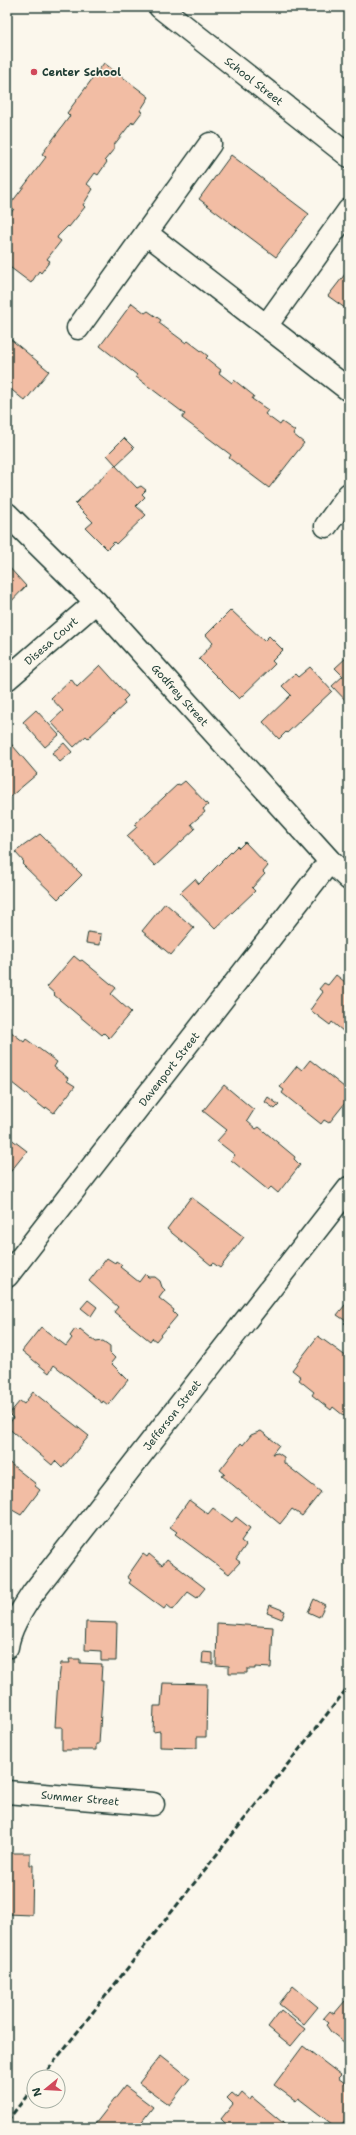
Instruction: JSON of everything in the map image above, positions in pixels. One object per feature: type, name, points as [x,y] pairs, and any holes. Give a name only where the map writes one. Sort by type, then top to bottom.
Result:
[{"type":"street","name":"School Street","points":[[160,7],[349,156]]},
{"type":"street","points":[[78,328],[210,144]]},
{"type":"street","points":[[266,326],[349,210]]},
{"type":"street","points":[[146,233],[349,390]]},
{"type":"street","points":[[326,526],[349,494]]},
{"type":"street","name":"Godfrey Street","points":[[7,514],[96,602],[330,861],[349,879]]},
{"type":"street","name":"Disesa Court","points":[[7,679],[96,602]]},
{"type":"street","name":"Davenport Street","points":[[7,1276],[330,861]]},
{"type":"street","name":"Jefferson Street","points":[[7,1647],[8,1637],[18,1615],[33,1593],[349,1188]]},
{"type":"street","name":"Summer Street","points":[[7,1792],[153,1804]]},
{"type":"building","points":[[104,63],[149,97],[140,111],[142,112],[114,145],[114,149],[105,160],[107,162],[98,175],[95,173],[87,184],[93,189],[83,205],[85,207],[69,227],[68,226],[58,236],[57,238],[61,241],[47,259],[50,261],[41,273],[39,271],[31,283],[7,265],[7,217],[14,209],[9,206],[46,157],[42,154],[70,116],[67,113]]},
{"type":"building","points":[[231,155],[309,214],[276,257],[199,199]]},
{"type":"building","points":[[349,269],[349,311],[328,296]]},
{"type":"building","points":[[132,303],[145,313],[148,311],[161,320],[159,323],[186,343],[188,341],[208,356],[206,358],[221,370],[219,373],[232,383],[234,380],[254,396],[252,399],[268,410],[265,414],[280,425],[282,422],[295,431],[293,434],[304,443],[269,488],[229,458],[231,455],[182,418],[185,414],[136,377],[137,375],[100,346]]},
{"type":"building","points":[[8,337],[49,371],[25,401],[7,386]]},
{"type":"building","points":[[124,438],[134,448],[116,465],[107,455]]},
{"type":"building","points":[[115,465],[137,488],[141,486],[146,490],[142,494],[145,497],[136,506],[146,515],[116,544],[114,542],[107,549],[86,528],[93,522],[75,504]]},
{"type":"building","points":[[7,565],[26,586],[7,606]]},
{"type":"building","points":[[231,610],[264,641],[269,636],[283,650],[272,661],[275,664],[239,699],[199,659],[213,643],[206,635]]},
{"type":"building","points":[[347,657],[349,659],[349,704],[332,686],[343,676],[335,668]]},
{"type":"building","points":[[100,665],[128,696],[123,701],[125,704],[88,738],[86,736],[74,747],[51,722],[63,711],[51,698],[71,679],[77,687]]},
{"type":"building","points":[[310,667],[332,691],[279,739],[263,722],[291,695],[282,686],[295,674],[298,677]]},
{"type":"building","points":[[36,710],[59,735],[45,747],[23,722]]},
{"type":"building","points":[[7,739],[37,774],[10,797],[7,793]]},
{"type":"building","points":[[64,743],[72,752],[60,762],[52,753]]},
{"type":"building","points":[[185,781],[208,805],[203,809],[205,812],[191,824],[195,829],[155,866],[127,836],[137,827],[135,824],[178,784],[180,785]]},
{"type":"building","points":[[40,834],[82,875],[58,899],[22,864],[24,862],[15,852]]},
{"type":"building","points":[[245,842],[268,866],[263,872],[265,874],[252,888],[255,891],[215,929],[180,893],[195,879],[199,884],[237,846],[239,848]]},
{"type":"building","points":[[165,903],[194,928],[171,955],[142,931]]},
{"type":"building","points":[[88,932],[101,934],[100,945],[86,943]]},
{"type":"building","points":[[74,956],[80,961],[82,960],[116,988],[111,994],[131,1012],[109,1038],[104,1033],[102,1035],[54,995],[55,994],[47,987]]},
{"type":"building","points":[[336,975],[349,985],[349,1036],[332,1022],[330,1025],[310,1010],[323,992],[319,989],[324,983],[328,985]]},
{"type":"building","points":[[10,1031],[24,1042],[26,1039],[57,1062],[54,1067],[68,1078],[67,1081],[75,1086],[54,1113],[46,1107],[45,1109],[7,1079],[7,1035]]},
{"type":"building","points":[[310,1060],[349,1091],[349,1098],[329,1123],[324,1120],[321,1124],[282,1093],[284,1090],[280,1087],[297,1066],[302,1070]]},
{"type":"building","points":[[224,1085],[254,1110],[247,1121],[256,1129],[259,1127],[295,1157],[294,1159],[300,1165],[278,1193],[271,1187],[268,1190],[231,1160],[235,1155],[217,1141],[227,1130],[203,1111]]},
{"type":"building","points":[[268,1097],[279,1105],[275,1109],[265,1102]]},
{"type":"building","points":[[7,1128],[10,1138],[27,1151],[7,1176]]},
{"type":"building","points":[[191,1197],[244,1237],[220,1268],[213,1263],[211,1265],[167,1229]]},
{"type":"building","points":[[107,1258],[122,1265],[120,1267],[139,1282],[145,1274],[148,1277],[155,1277],[160,1281],[165,1290],[159,1298],[174,1310],[173,1312],[177,1316],[156,1341],[152,1338],[150,1341],[114,1312],[118,1307],[89,1281]]},
{"type":"building","points":[[88,1300],[97,1307],[91,1316],[81,1308]]},
{"type":"building","points":[[349,1300],[349,1327],[344,1323],[346,1321],[337,1315]]},
{"type":"building","points":[[41,1327],[66,1346],[72,1338],[70,1336],[75,1329],[78,1331],[80,1329],[96,1342],[103,1341],[110,1346],[110,1353],[115,1358],[111,1363],[128,1380],[108,1405],[103,1401],[102,1403],[54,1365],[49,1373],[22,1351]]},
{"type":"building","points":[[318,1336],[347,1357],[345,1359],[349,1363],[349,1420],[333,1407],[331,1410],[312,1395],[314,1392],[299,1380],[301,1377],[292,1370]]},
{"type":"building","points":[[33,1392],[89,1436],[62,1468],[55,1461],[52,1465],[7,1427],[13,1418],[9,1414],[20,1401],[24,1404]]},
{"type":"building","points":[[261,1431],[279,1445],[272,1454],[278,1453],[284,1457],[284,1463],[321,1492],[302,1516],[292,1509],[280,1524],[222,1476],[225,1474],[220,1470],[241,1443],[243,1445],[251,1435]]},
{"type":"building","points":[[7,1461],[36,1484],[35,1486],[40,1490],[21,1515],[7,1507]]},
{"type":"building","points":[[189,1500],[208,1514],[213,1508],[232,1522],[236,1517],[250,1528],[241,1541],[246,1545],[236,1559],[240,1562],[229,1574],[175,1534],[177,1532],[170,1527]]},
{"type":"building","points":[[143,1554],[147,1557],[149,1554],[162,1565],[167,1559],[205,1588],[197,1598],[188,1592],[173,1610],[167,1605],[164,1609],[129,1583],[131,1580],[127,1577]]},
{"type":"building","points":[[314,1599],[325,1605],[319,1617],[308,1612]]},
{"type":"building","points":[[270,1605],[285,1611],[282,1619],[267,1613]]},
{"type":"building","points":[[86,1622],[117,1623],[116,1661],[101,1661],[101,1651],[85,1650]]},
{"type":"building","points":[[217,1623],[273,1627],[271,1668],[255,1667],[255,1669],[247,1669],[247,1673],[229,1673],[229,1666],[216,1665]]},
{"type":"building","points":[[203,1652],[213,1653],[213,1664],[202,1663]]},
{"type":"building","points":[[69,1659],[80,1659],[80,1663],[102,1664],[101,1681],[103,1681],[99,1744],[96,1744],[96,1750],[62,1750],[62,1727],[55,1727],[58,1679],[61,1663],[70,1663]]},
{"type":"building","points":[[163,1683],[207,1684],[206,1737],[197,1737],[197,1748],[160,1747],[160,1731],[153,1732],[154,1706],[161,1706]]},
{"type":"building","points":[[7,1853],[30,1853],[30,1865],[33,1865],[32,1915],[7,1914]]},
{"type":"building","points":[[293,1986],[318,2007],[304,2024],[279,2004]]},
{"type":"building","points":[[345,2001],[349,2004],[349,2046],[331,2032],[326,2025],[328,2023],[323,2019],[330,2011],[334,2014]]},
{"type":"building","points":[[281,2010],[305,2029],[291,2046],[268,2027]]},
{"type":"building","points":[[303,2046],[341,2075],[338,2078],[349,2086],[349,2115],[339,2128],[298,2098],[296,2101],[274,2085]]},
{"type":"building","points":[[161,2055],[190,2078],[169,2105],[139,2083]]},
{"type":"building","points":[[125,2086],[153,2107],[137,2128],[92,2128]]},
{"type":"building","points":[[232,2093],[238,2098],[242,2093],[250,2100],[252,2097],[289,2128],[225,2128],[227,2125],[221,2119],[233,2104],[227,2098]]},
{"type":"railway","points":[[48,2069],[349,1686]]},
{"type":"railway","points":[[7,2121],[26,2097]]},
{"type":"place","name":"Center School","points":[[34,72]]}]
